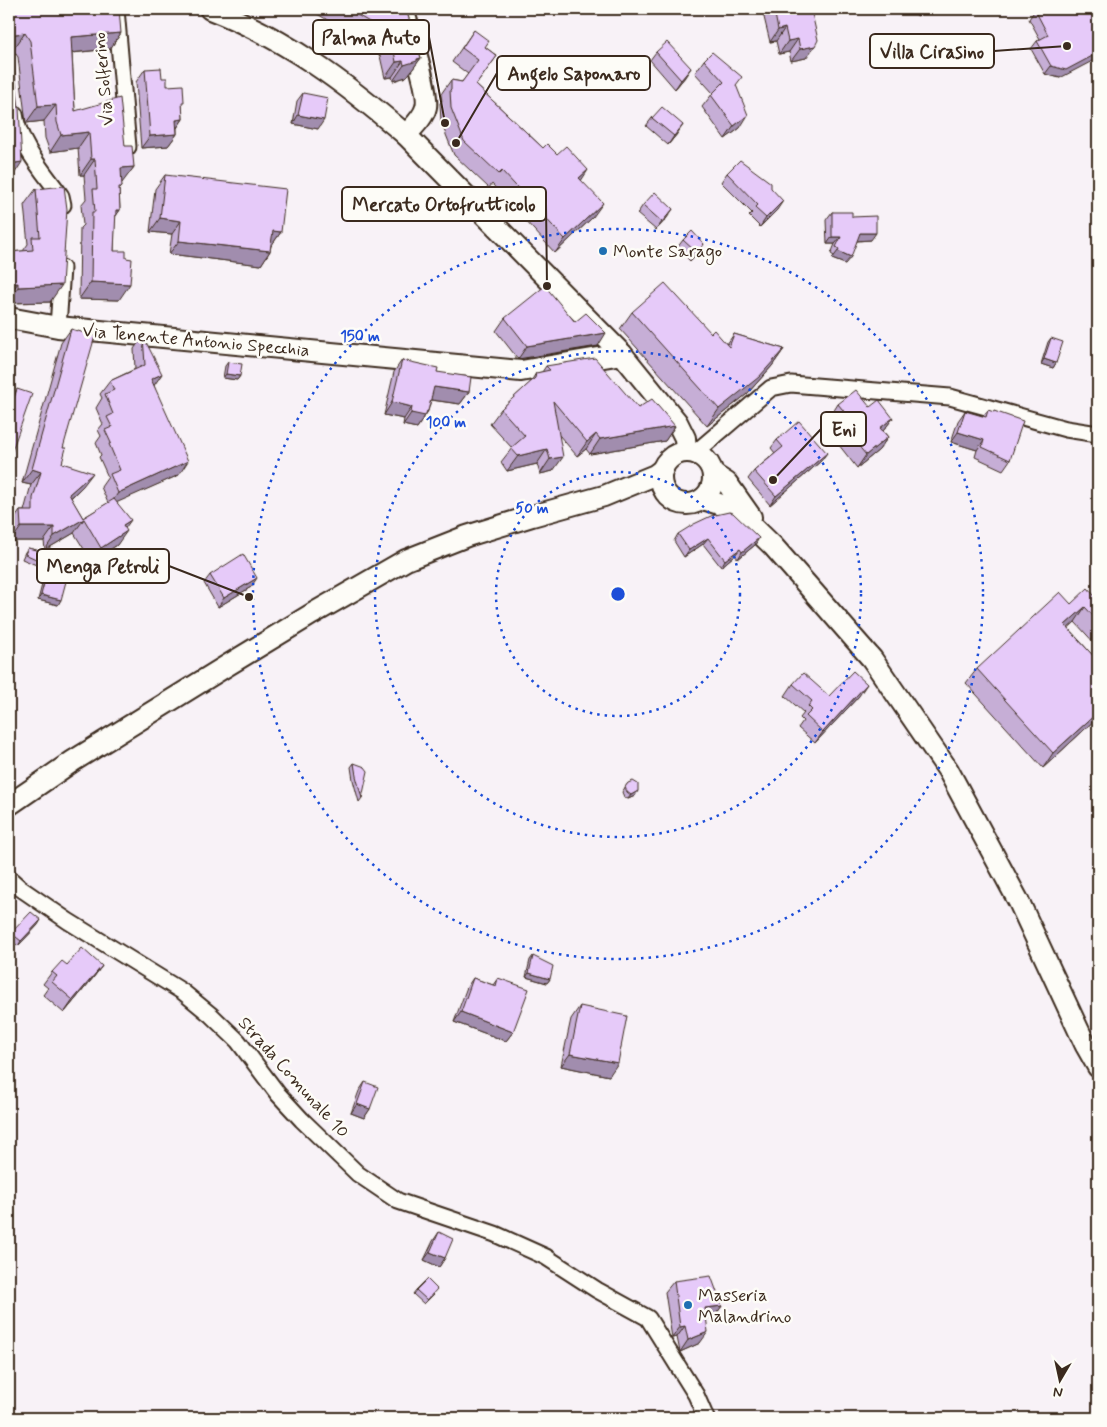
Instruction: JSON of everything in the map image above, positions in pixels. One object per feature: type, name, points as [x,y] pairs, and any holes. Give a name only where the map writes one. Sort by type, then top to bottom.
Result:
[{"type":"main road","points":[[210,9],[259,30],[310,59],[370,104],[406,135],[622,354],[668,410],[674,445],[679,458]]},
{"type":"main road","points":[[403,9],[413,41],[427,102],[423,114],[406,135]]},
{"type":"main road","name":"Via Tenente Antonio Specchia","points":[[9,318],[58,327],[521,371],[622,354]]},
{"type":"main road","points":[[9,805],[73,761],[295,624],[406,560],[467,536],[604,496],[654,476],[679,458],[705,459],[713,474],[712,486],[703,499],[696,503],[684,504],[673,500],[665,492],[661,481],[679,458]]},
{"type":"main road","points":[[713,474],[727,483],[773,546]]},
{"type":"main road","points":[[604,496],[642,493],[669,496]]},
{"type":"main road","points":[[703,499],[735,509],[773,546],[872,659],[948,770],[1019,902],[1085,1044],[1098,1067]]},
{"type":"street","name":"Via Solferino","points":[[116,9],[128,147]]},
{"type":"street","points":[[13,96],[17,125],[26,147],[61,196],[66,218]]},
{"type":"street","points":[[58,327],[63,258]]},
{"type":"street","points":[[679,458],[771,388],[792,384],[950,397],[1066,429],[1098,434]]},
{"type":"street","name":"Strada Comunale 10","points":[[9,878],[20,888],[68,921],[183,992],[211,1015],[238,1042],[278,1094],[302,1120],[358,1174],[398,1201],[495,1234],[538,1253],[597,1290],[648,1318],[696,1395],[706,1418]]},
{"type":"building","points":[[9,9],[119,9],[121,33],[71,37],[75,111],[120,98],[125,146],[132,146],[134,167],[121,168],[122,187],[119,187],[120,210],[116,210],[114,251],[126,251],[126,258],[132,259],[130,284],[91,282],[92,212],[95,212],[93,189],[97,189],[95,159],[91,159],[89,132],[61,135],[57,122],[56,105],[38,106],[30,41],[25,33],[15,34],[11,43],[19,108],[22,162],[9,164]]},
{"type":"building","points":[[347,9],[406,9],[421,58],[404,65],[403,61],[396,62],[392,40],[371,23]]},
{"type":"building","points":[[774,9],[811,9],[818,40],[815,46],[800,49],[798,39],[788,41],[785,28],[778,30]]},
{"type":"building","points":[[1098,9],[1098,53],[1066,70],[1051,66],[1037,41],[1048,35],[1035,10]]},
{"type":"building","points":[[474,30],[489,41],[485,47],[497,56],[476,85],[543,148],[547,144],[557,154],[566,146],[588,170],[579,178],[603,203],[565,239],[502,171],[499,174],[464,141],[451,108],[450,90],[451,80],[462,82],[478,60],[462,48]]},
{"type":"building","points":[[667,42],[691,68],[681,80],[656,52]]},
{"type":"building","points":[[712,52],[742,77],[736,85],[748,115],[734,126],[711,95],[724,82],[704,60]]},
{"type":"building","points":[[161,68],[162,78],[167,78],[167,86],[183,85],[183,119],[176,120],[177,134],[150,136],[145,69]]},
{"type":"building","points":[[303,93],[328,98],[324,120],[298,115]]},
{"type":"building","points":[[662,107],[683,125],[674,136],[652,118]]},
{"type":"building","points":[[740,160],[771,183],[771,188],[783,201],[766,218],[755,208],[758,205],[727,173]]},
{"type":"building","points":[[165,175],[286,189],[281,232],[273,231],[270,251],[179,241],[181,221],[160,218]]},
{"type":"building","points":[[64,186],[67,209],[62,285],[18,287],[18,283],[9,284],[9,252],[33,250],[32,237],[40,237],[36,189]]},
{"type":"building","points":[[655,192],[673,209],[662,222],[643,205]]},
{"type":"building","points":[[832,212],[852,212],[852,217],[876,216],[876,233],[860,233],[851,257],[838,251],[839,249],[836,247],[841,237],[832,237]]},
{"type":"building","points":[[692,231],[704,244],[696,252],[683,240]]},
{"type":"building","points":[[665,283],[711,333],[714,330],[729,347],[734,334],[784,349],[759,377],[719,409],[632,312]]},
{"type":"building","points":[[545,286],[575,322],[586,313],[606,333],[527,346],[505,318]]},
{"type":"building","points":[[71,329],[95,336],[63,448],[66,448],[62,463],[93,473],[69,494],[83,518],[114,499],[131,520],[123,525],[127,531],[101,548],[84,519],[54,536],[54,527],[21,527],[20,511],[33,511],[33,498],[41,472],[32,469]]},
{"type":"building","points":[[143,336],[162,374],[151,379],[188,461],[118,493],[110,474],[120,470],[105,430],[112,427],[107,417],[113,414],[105,394],[114,390],[110,381],[145,365]]},
{"type":"building","points":[[1051,338],[1063,342],[1056,363],[1044,359]]},
{"type":"building","points":[[595,358],[638,408],[652,399],[675,426],[600,439],[596,434],[587,442],[553,401],[563,457],[550,459],[547,449],[518,456],[511,448],[525,436],[501,409],[535,378],[536,373],[550,370],[546,366]]},
{"type":"building","points":[[402,360],[438,368],[437,372],[471,377],[469,392],[434,387],[425,416],[411,413],[412,407],[392,402]]},
{"type":"building","points":[[228,362],[242,364],[240,376],[226,374]]},
{"type":"building","points":[[17,389],[32,394],[9,459],[9,405],[11,400],[13,401]]},
{"type":"building","points":[[856,390],[870,407],[879,400],[893,418],[880,428],[888,437],[866,455],[844,428],[852,421],[838,404]]},
{"type":"building","points":[[988,410],[1023,421],[1010,460],[982,447],[984,440],[958,432],[965,411],[986,417]]},
{"type":"building","points":[[799,421],[827,453],[776,496],[754,471],[783,447],[777,440]]},
{"type":"building","points":[[729,512],[733,513],[759,538],[742,552],[740,549],[725,560],[708,538],[689,550],[678,534],[711,516]]},
{"type":"building","points":[[28,548],[72,559],[61,600],[41,595],[49,565],[25,554]]},
{"type":"building","points":[[243,554],[257,578],[224,598],[210,575]]},
{"type":"building","points":[[1088,588],[1098,600],[1098,621],[1085,607],[1065,625],[1098,661],[1098,712],[1053,753],[977,669],[1060,592],[1071,604]]},
{"type":"building","points":[[853,671],[867,684],[823,732],[806,716],[812,710],[808,706],[812,701],[793,684],[803,673],[829,696]]},
{"type":"building","points":[[354,763],[365,767],[368,771],[362,798],[356,776]]},
{"type":"building","points":[[633,781],[638,784],[638,791],[631,795],[625,787]]},
{"type":"building","points":[[31,912],[41,920],[21,941],[11,933]]},
{"type":"building","points":[[82,948],[102,966],[73,1000],[52,982],[57,976],[52,972],[62,961],[67,965]]},
{"type":"building","points":[[533,956],[553,966],[550,979],[529,973]]},
{"type":"building","points":[[473,978],[496,986],[498,978],[529,989],[513,1032],[461,1012]]},
{"type":"building","points":[[580,1006],[627,1016],[618,1063],[570,1054]]},
{"type":"building","points":[[365,1082],[378,1087],[370,1109],[357,1104]]},
{"type":"building","points":[[439,1232],[453,1239],[445,1258],[430,1252]]},
{"type":"building","points":[[711,1276],[722,1306],[705,1308],[708,1332],[688,1340],[685,1326],[680,1327],[674,1281]]},
{"type":"building","points":[[427,1279],[437,1289],[427,1300],[416,1290]]},
{"type":"place","name":"Villa Cirasino","points":[[1067,46]]},
{"type":"place","name":"Palma Auto","points":[[445,123]]},
{"type":"place","name":"Angelo Saponaro","points":[[456,143]]},
{"type":"place","name":"Monte Sarago","points":[[603,251]]},
{"type":"place","name":"Mercato Ortofrutticolo","points":[[547,286]]},
{"type":"place","name":"Eni","points":[[773,480]]},
{"type":"place","name":"Menga Petroli","points":[[249,597]]},
{"type":"place","name":"Masseria Malandrino","points":[[688,1305]]}]
